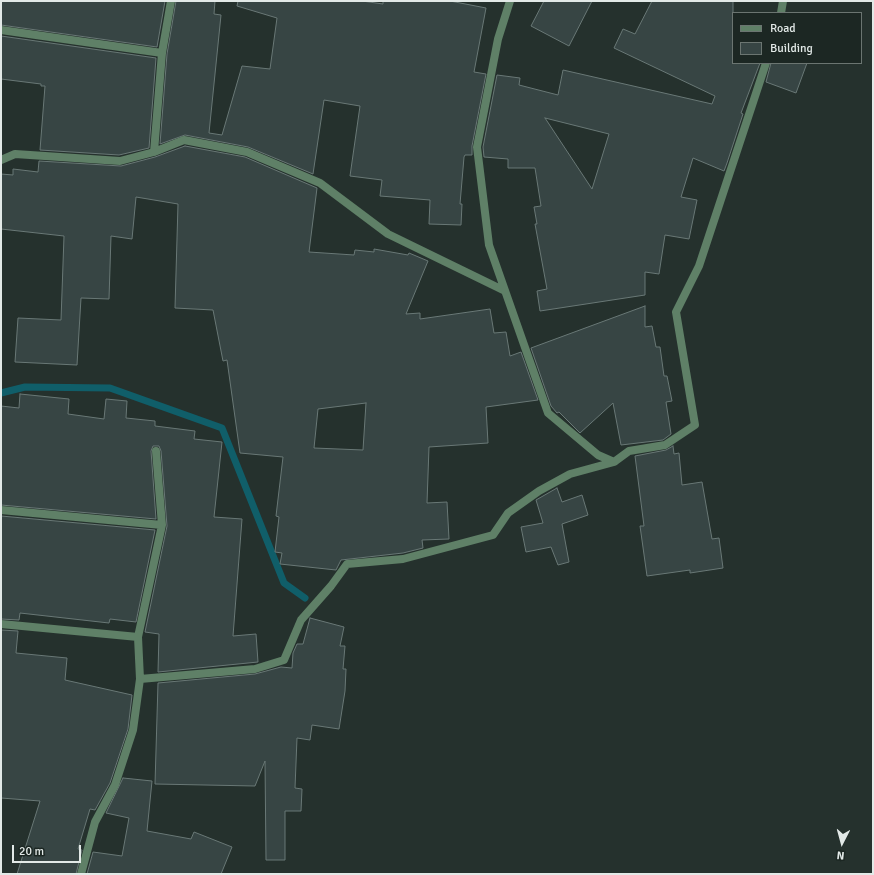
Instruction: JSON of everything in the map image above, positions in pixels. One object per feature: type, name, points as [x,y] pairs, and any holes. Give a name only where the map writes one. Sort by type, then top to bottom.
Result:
[{"type":"street","points":[[154,152],[162,53],[171,1]]},
{"type":"street","points":[[510,1],[498,38],[477,147],[489,245],[548,413],[598,455],[614,462]]},
{"type":"street","points":[[781,12],[783,1]]},
{"type":"street","points":[[1,30],[162,53]]},
{"type":"street","points":[[140,679],[255,669],[284,660],[301,620],[332,586],[347,564],[403,559],[493,535],[508,513],[539,491],[570,474],[614,462],[629,450],[665,445],[695,424],[676,312],[699,266],[766,64]]},
{"type":"street","points":[[1,160],[15,154],[120,161],[154,152],[184,140],[247,152],[320,183],[388,234],[505,291]]},
{"type":"street","points":[[81,874],[95,822],[115,785],[133,730],[140,679],[138,637],[162,525],[156,451]]},
{"type":"street","points":[[1,510],[162,525]]},
{"type":"street","points":[[1,624],[138,637]]},
{"type":"building","points":[[1,1],[165,1],[157,47],[1,25]]},
{"type":"building","points":[[176,1],[215,1],[214,14],[221,15],[209,133],[222,135],[242,66],[270,69],[277,18],[237,6],[238,1],[362,1],[383,4],[383,1],[450,1],[486,8],[474,72],[486,74],[472,146],[472,155],[465,155],[464,157],[460,204],[462,204],[461,225],[429,224],[430,200],[380,196],[382,180],[350,176],[360,106],[324,100],[313,174],[248,147],[185,135],[160,144],[167,54]]},
{"type":"building","points":[[544,1],[592,1],[569,46],[531,26]]},
{"type":"building","points":[[652,1],[733,1],[732,64],[760,64],[741,113],[743,114],[724,171],[693,158],[681,197],[697,200],[689,239],[665,235],[659,274],[645,272],[645,295],[540,311],[537,291],[547,289],[535,224],[537,224],[534,207],[541,206],[535,168],[508,168],[508,159],[484,157],[483,147],[497,75],[520,78],[519,85],[558,95],[563,70],[712,104],[715,96],[614,48],[623,29],[635,34]],"holes":[[[545,118],[609,134],[592,189]]]},
{"type":"building","points":[[1,36],[156,58],[149,148],[119,155],[40,150],[45,86],[41,86],[41,84],[1,79]]},
{"type":"building","points":[[771,64],[807,64],[796,93],[766,82]]},
{"type":"building","points":[[185,146],[245,157],[317,188],[309,252],[354,255],[355,250],[374,252],[374,249],[408,255],[409,253],[428,261],[406,314],[420,313],[420,319],[490,309],[494,333],[506,332],[510,356],[521,352],[538,400],[486,407],[488,443],[429,447],[427,503],[447,502],[449,539],[422,540],[423,548],[403,553],[341,560],[336,570],[280,564],[282,553],[275,552],[279,517],[276,516],[283,457],[240,453],[227,360],[223,361],[213,310],[175,308],[178,204],[136,197],[132,239],[111,236],[109,299],[81,298],[77,365],[15,362],[18,318],[61,320],[64,236],[1,229],[1,174],[13,175],[13,169],[38,172],[39,161],[121,166],[155,157]],"holes":[[[366,403],[363,450],[314,448],[318,409]]]},
{"type":"building","points":[[645,306],[645,327],[652,326],[656,347],[660,347],[664,376],[667,376],[672,401],[666,402],[671,434],[663,440],[621,445],[613,403],[580,433],[551,406],[531,348]]},
{"type":"building","points":[[20,394],[69,399],[68,414],[104,419],[106,399],[127,401],[126,418],[155,421],[155,426],[195,431],[194,439],[222,442],[214,517],[242,519],[233,636],[256,634],[258,662],[158,672],[159,634],[145,632],[167,526],[161,451],[159,446],[153,446],[151,451],[156,519],[1,505],[1,406],[19,408]]},
{"type":"building","points":[[673,446],[674,454],[679,453],[682,485],[702,482],[712,539],[719,538],[723,568],[690,573],[690,570],[647,576],[640,526],[644,526],[635,456],[666,450]]},
{"type":"building","points":[[557,488],[562,502],[582,495],[588,515],[562,524],[569,562],[558,565],[551,547],[526,552],[521,527],[543,523],[536,500]]},
{"type":"building","points":[[1,516],[155,530],[136,622],[110,619],[109,623],[20,613],[19,620],[1,619]]},
{"type":"building","points":[[310,618],[344,627],[340,646],[345,646],[343,669],[346,669],[345,691],[339,729],[312,725],[310,740],[297,738],[295,788],[302,789],[301,811],[285,811],[285,860],[266,860],[265,761],[255,786],[155,784],[158,683],[255,674],[281,667],[292,668],[293,653],[297,644],[303,644]]},
{"type":"building","points":[[1,630],[18,631],[16,653],[67,658],[65,680],[132,695],[128,729],[110,783],[95,810],[90,809],[78,849],[82,850],[76,874],[17,874],[40,801],[1,798]]},
{"type":"building","points":[[123,778],[152,781],[147,831],[191,839],[194,832],[232,847],[221,874],[87,874],[93,852],[122,856],[129,818],[106,813]]},
{"type":"waterway","points":[[1,393],[25,387],[110,388],[222,428],[284,583],[305,598]]}]
